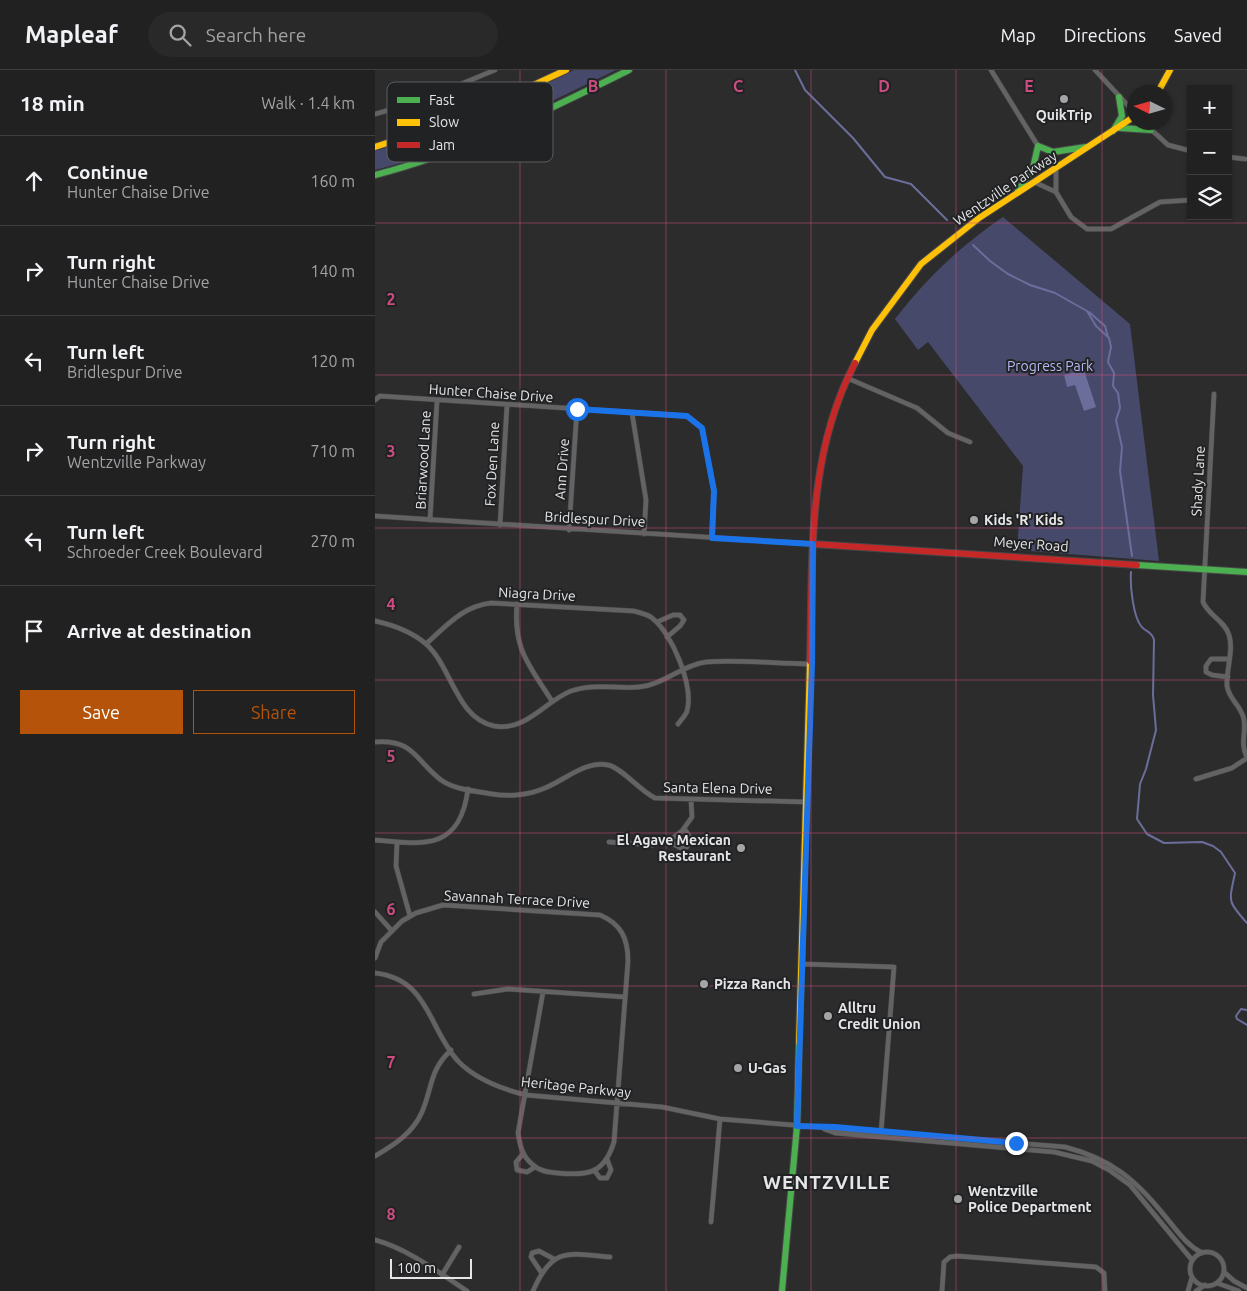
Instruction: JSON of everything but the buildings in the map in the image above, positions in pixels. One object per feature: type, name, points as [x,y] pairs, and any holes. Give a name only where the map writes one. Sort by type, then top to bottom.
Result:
[{"type":"main road","points":[[540,82],[566,70]]},
{"type":"main road","points":[[553,107],[629,70]]},
{"type":"main road","points":[[1162,85],[1170,70]]},
{"type":"main road","points":[[1113,132],[1122,116],[1119,97]]},
{"type":"main road","name":"Wentzville Parkway","points":[[782,1291],[797,1126],[806,802],[812,664],[813,544],[821,457],[830,422],[847,378],[872,330],[921,264],[979,218],[1127,122]]},
{"type":"main road","points":[[1120,128],[1127,128]]},
{"type":"main road","points":[[375,147],[387,143]]},
{"type":"main road","points":[[1016,194],[1033,168],[1038,146],[1053,152],[1089,147]]},
{"type":"main road","points":[[375,175],[423,162]]},
{"type":"main road","name":"Meyer Road","points":[[813,544],[1247,572]]},
{"type":"street","points":[[466,82],[495,70]]},
{"type":"street","points":[[991,70],[1038,146]]},
{"type":"street","points":[[1095,70],[1127,106]]},
{"type":"street","points":[[1151,130],[1168,145],[1187,150]]},
{"type":"street","points":[[1232,157],[1245,159]]},
{"type":"street","points":[[1056,168],[1056,192]]},
{"type":"street","points":[[1033,182],[1056,192],[1076,222],[1096,231],[1118,226],[1160,202],[1187,200]]},
{"type":"street","points":[[847,378],[917,408],[948,433],[970,442]]},
{"type":"street","name":"Shady Lane","points":[[1214,394],[1203,602],[1210,613],[1225,625],[1230,636],[1227,686],[1231,699],[1240,708],[1244,720],[1242,746],[1247,758]]},
{"type":"street","name":"Hunter Chaise Drive","points":[[375,400],[380,396],[507,406],[687,416],[702,428],[714,491],[712,538]]},
{"type":"street","name":"Briarwood Lane","points":[[430,520],[437,401]]},
{"type":"street","name":"Fox Den Lane","points":[[500,525],[507,406]]},
{"type":"street","name":"Ann Drive","points":[[569,530],[577,409]]},
{"type":"street","points":[[633,412],[646,500],[644,534]]},
{"type":"street","name":"Bridlespur Drive","points":[[375,516],[569,530],[813,544]]},
{"type":"street","name":"Niagra Drive","points":[[427,644],[464,610],[479,604],[517,604],[634,611],[651,616],[657,622]]},
{"type":"street","points":[[517,604],[515,626],[518,643],[525,659],[552,701]]},
{"type":"street","points":[[667,637],[684,620],[681,615],[673,615],[657,622],[683,669],[687,684],[687,712],[678,724]]},
{"type":"street","points":[[375,621],[402,629],[427,644],[443,666],[466,707],[477,719],[494,726],[510,727],[527,720],[552,701],[572,691],[592,687],[641,687],[661,681],[683,669],[705,662],[812,664]]},
{"type":"street","points":[[1228,677],[1212,675],[1206,672],[1205,666],[1211,660],[1229,659]]},
{"type":"street","name":"Santa Elena Drive","points":[[375,742],[393,742],[404,745],[413,750],[441,780],[468,789],[496,795],[523,794],[547,788],[589,766],[599,764],[609,765],[619,770],[642,791],[655,798],[691,800],[719,798],[806,802]]},
{"type":"street","points":[[1196,779],[1232,768],[1247,758]]},
{"type":"street","points":[[375,840],[397,843],[430,843],[443,838],[455,828],[461,818],[468,789]]},
{"type":"street","points":[[609,842],[652,845],[671,839],[684,828],[692,817],[691,800]]},
{"type":"street","points":[[671,839],[675,845],[681,848],[687,847],[691,839],[684,828]]},
{"type":"street","points":[[397,843],[396,866],[410,916]]},
{"type":"street","name":"Savannah Terrace Drive","points":[[375,958],[381,942],[410,916],[429,908],[455,904],[600,915],[615,924],[621,930],[625,939],[628,961],[616,1103]]},
{"type":"street","points":[[375,912],[392,931]]},
{"type":"street","points":[[802,964],[894,967],[881,1134]]},
{"type":"street","name":"Heritage Parkway","points":[[375,973],[401,979],[413,988],[458,1061],[487,1082],[506,1090],[527,1095],[663,1107],[720,1119],[823,1129],[835,1133],[881,1134]]},
{"type":"street","points":[[474,994],[508,989],[625,997]]},
{"type":"street","points":[[543,992],[527,1095],[518,1133],[523,1154],[542,1171],[578,1175],[594,1170],[607,1159],[614,1142],[616,1103]]},
{"type":"street","points":[[375,1156],[403,1138],[414,1126],[422,1112],[435,1069],[451,1050]]},
{"type":"street","points":[[711,1222],[720,1119]]},
{"type":"street","points":[[881,1134],[1053,1146],[1095,1156],[1113,1165],[1134,1180],[1188,1244],[1201,1253]]},
{"type":"street","points":[[881,1134],[1054,1152],[1092,1161],[1130,1185],[1192,1260],[1192,1277],[1188,1291]]},
{"type":"street","points":[[523,1154],[516,1162],[517,1170],[527,1172],[535,1166]]},
{"type":"street","points":[[594,1170],[600,1178],[607,1178],[611,1170],[607,1159]]},
{"type":"street","points":[[375,1240],[391,1245],[467,1291]]},
{"type":"street","points":[[442,1275],[459,1247]]},
{"type":"street","points":[[541,1272],[531,1257],[532,1253],[539,1251],[554,1259]]},
{"type":"street","points":[[1192,1260],[1201,1253],[1212,1252],[1219,1256],[1224,1266],[1224,1272],[1217,1283]]},
{"type":"street","points":[[533,1291],[541,1272],[554,1259],[572,1254],[610,1257]]},
{"type":"street","points":[[942,1291],[944,1262],[949,1257],[957,1256],[1096,1267],[1104,1273],[1105,1291]]},
{"type":"street","points":[[1224,1272],[1234,1282],[1247,1288]]},
{"type":"street","points":[[1192,1277],[1197,1282],[1205,1285]]},
{"type":"street","points":[[1196,1291],[1205,1285],[1217,1283],[1239,1291]]},
{"type":"green space","points":[[574,70],[616,70],[553,101],[553,82],[548,82]]},
{"type":"green space","points":[[387,147],[387,162],[405,162],[375,170],[375,151]]},
{"type":"green space","name":"Progress Park","points":[[1003,217],[1130,324],[1159,561],[1017,550],[1023,466],[928,342],[918,350],[895,319],[919,290],[958,251]]},
{"type":"shaded area","points":[[1084,370],[1096,407],[1084,411],[1075,385],[1067,387],[1064,375]]},
{"type":"waterway","points":[[795,70],[805,90],[853,138],[885,177],[911,184],[947,220]]},
{"type":"waterway","points":[[973,245],[1008,274],[1030,285],[1055,293],[1087,311],[1096,326],[1109,338],[1111,347],[1108,362],[1114,373],[1113,386],[1118,393],[1120,408],[1116,420],[1122,447],[1120,471],[1132,556]]},
{"type":"waterway","points":[[1089,312],[1105,326],[1108,337]]},
{"type":"waterway","points":[[1131,572],[1134,608],[1138,621],[1152,635],[1154,640],[1153,695],[1156,730],[1140,784],[1137,819],[1147,834],[1164,843],[1202,842],[1213,846],[1221,852],[1235,873],[1231,901],[1247,923]]},
{"type":"waterway","points":[[1247,1010],[1241,1009],[1236,1016],[1237,1019],[1247,1025]]},
{"type":"traffic: fast","points":[[553,107],[629,70]]},
{"type":"traffic: fast","points":[[1113,131],[1122,116],[1119,97]]},
{"type":"traffic: fast","points":[[1120,128],[1127,128]]},
{"type":"traffic: fast","points":[[1018,191],[1033,168],[1038,146],[1053,152],[1086,147]]},
{"type":"traffic: fast","points":[[375,175],[420,162]]},
{"type":"traffic: fast","points":[[1137,565],[1247,572]]},
{"type":"traffic: fast","points":[[782,1291],[797,1126],[799,1043]]},
{"type":"traffic: slow","points":[[540,82],[566,70]]},
{"type":"traffic: slow","points":[[1162,85],[1170,70]]},
{"type":"traffic: slow","points":[[855,363],[872,330],[921,264],[979,218],[1127,121]]},
{"type":"traffic: slow","points":[[375,147],[387,143]]},
{"type":"traffic: slow","points":[[799,1043],[810,661]]},
{"type":"traffic: jam","points":[[810,661],[813,546],[820,471],[828,434],[839,398],[855,363]]},
{"type":"traffic: jam","points":[[813,544],[1137,565]]},
{"type":"place","name":"QuikTrip","points":[[1064,99]]},
{"type":"place","name":"Kids 'R' Kids","points":[[974,520]]},
{"type":"place","name":"El Agave Mexican Restaurant","points":[[741,848]]},
{"type":"place","name":"Pizza Ranch","points":[[704,984]]},
{"type":"place","name":"Alltru Credit Union","points":[[828,1016]]},
{"type":"place","name":"U-Gas","points":[[738,1068]]},
{"type":"place","name":"Wentzville Police Department","points":[[958,1199]]},
{"type":"district","name":"WENTZVILLE","points":[[827,1182]]},
{"type":"route","points":[[577,409],[687,416],[702,428],[714,491],[712,538],[813,544],[812,664],[804,862],[797,1126],[823,1129],[835,1127],[1016,1143]]}]
